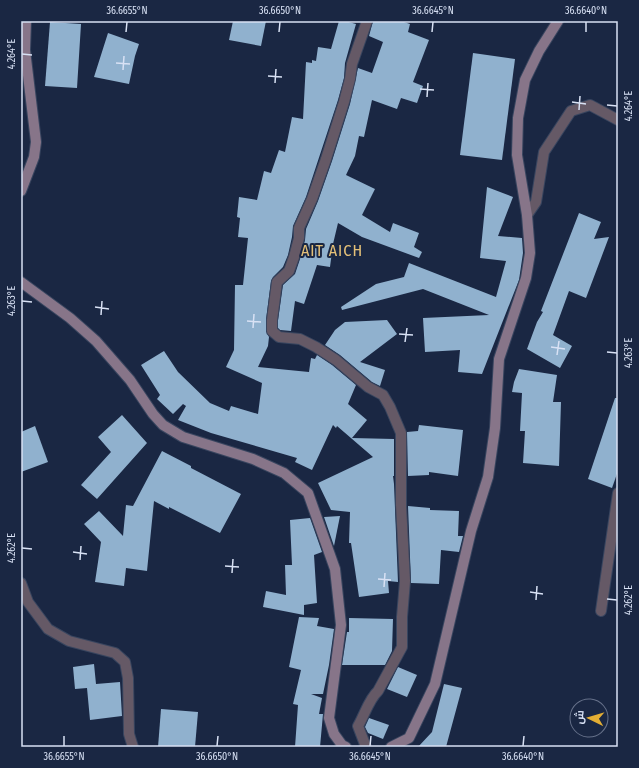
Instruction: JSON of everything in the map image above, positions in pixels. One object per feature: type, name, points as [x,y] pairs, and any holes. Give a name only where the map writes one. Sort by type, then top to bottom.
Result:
[{"type":"main road","points":[[21,191],[34,157],[36,142],[25,50],[26,21]]},
{"type":"main road","points":[[391,747],[409,738],[435,684],[471,531],[488,477],[495,428],[499,359],[526,278],[530,253],[527,215],[517,155],[518,118],[525,80],[558,21]]},
{"type":"main road","points":[[21,282],[70,318],[96,341],[130,380],[153,414],[163,424],[183,437],[254,459],[278,470],[284,473],[308,493],[334,569],[341,625],[329,718],[334,734],[342,746],[346,747]]},
{"type":"street","points":[[366,747],[358,726],[368,708],[372,696],[378,691],[402,646],[402,617],[405,581],[401,505],[401,433],[390,407],[382,395],[368,387],[336,360],[316,347],[300,339],[279,337],[272,331],[272,320],[277,282],[289,271],[294,257],[299,228],[312,199],[326,159],[344,102],[352,64],[367,21]]},
{"type":"street","points":[[527,215],[536,202],[544,152],[571,111],[590,105],[618,120]]},
{"type":"street","points":[[601,611],[618,493]]},
{"type":"street","points":[[21,583],[28,602],[48,629],[69,641],[115,653],[124,662],[128,678],[129,734],[133,747]]},
{"type":"building","points":[[233,21],[266,21],[261,46],[229,40]]},
{"type":"building","points":[[339,21],[356,24],[345,63],[344,78],[306,197],[293,226],[288,255],[283,267],[271,281],[266,320],[266,331],[269,337],[268,346],[258,367],[309,372],[311,358],[315,359],[317,355],[332,365],[356,385],[348,404],[367,420],[352,438],[394,439],[393,476],[398,582],[388,581],[389,593],[359,597],[351,543],[349,543],[350,512],[331,510],[318,483],[373,457],[337,426],[336,428],[333,425],[312,470],[295,462],[297,458],[211,433],[178,420],[186,406],[183,404],[173,414],[157,399],[160,395],[141,365],[164,351],[178,372],[210,403],[229,411],[231,406],[258,414],[262,383],[226,367],[234,350],[235,285],[243,285],[248,238],[238,237],[240,218],[237,217],[239,197],[257,200],[264,171],[271,173],[279,150],[285,152],[292,117],[303,119],[306,62],[312,63],[312,60],[316,61],[318,47],[331,49]]},
{"type":"building","points":[[373,21],[401,21],[410,24],[408,32],[429,40],[413,82],[423,86],[417,103],[401,98],[397,109],[372,100],[364,137],[359,136],[355,156],[346,175],[375,189],[362,215],[390,232],[393,223],[419,233],[414,247],[422,252],[419,258],[362,237],[338,223],[330,267],[317,265],[304,304],[295,301],[291,331],[280,330],[278,328],[278,320],[283,285],[295,274],[305,240],[306,229],[318,201],[350,104],[358,68],[372,73],[383,42],[369,36]]},
{"type":"building","points":[[50,22],[81,24],[77,88],[45,86]]},
{"type":"building","points":[[108,33],[139,44],[129,84],[94,77]]},
{"type":"building","points":[[473,53],[515,59],[502,160],[460,155]]},
{"type":"building","points":[[487,187],[513,197],[498,236],[522,238],[523,253],[519,280],[482,374],[458,372],[460,350],[425,352],[423,318],[489,315],[423,289],[342,310],[341,307],[376,284],[404,277],[409,263],[496,297],[506,261],[480,258]]},
{"type":"building","points":[[579,213],[601,222],[594,239],[609,237],[586,298],[569,291],[553,335],[572,346],[560,368],[527,349],[537,322],[543,312],[541,311]]},
{"type":"building","points":[[387,320],[397,334],[360,362],[385,370],[380,386],[372,382],[340,355],[325,345],[335,330],[345,322]]},
{"type":"building","points":[[519,369],[557,375],[553,402],[561,402],[559,466],[523,463],[525,431],[520,431],[522,393],[512,392]]},
{"type":"building","points":[[615,398],[618,398],[618,471],[612,488],[588,479]]},
{"type":"building","points":[[122,415],[147,443],[97,499],[81,485],[111,452],[98,437]]},
{"type":"building","points":[[419,425],[463,430],[458,476],[429,472],[429,475],[408,476],[407,432],[418,431]]},
{"type":"building","points":[[35,426],[48,462],[21,472],[21,432]]},
{"type":"building","points":[[162,451],[241,494],[220,533],[154,501],[147,571],[126,568],[124,586],[95,582],[101,542],[84,524],[99,511],[123,536],[126,505],[133,506]]},
{"type":"building","points":[[408,506],[430,508],[430,510],[459,511],[458,536],[463,536],[459,552],[441,550],[439,584],[411,583]]},
{"type":"building","points":[[340,516],[334,546],[324,517]]},
{"type":"building","points":[[310,518],[322,552],[314,555],[317,603],[304,605],[304,615],[263,607],[266,591],[286,595],[285,565],[292,565],[290,520]]},
{"type":"building","points":[[299,617],[319,618],[317,626],[334,629],[323,694],[311,694],[322,698],[319,714],[323,714],[320,747],[295,747],[298,705],[293,704],[301,670],[289,667]]},
{"type":"building","points":[[349,618],[393,619],[392,651],[385,665],[342,665],[347,632],[349,632]]},
{"type":"building","points":[[94,664],[96,684],[120,682],[122,716],[90,720],[87,688],[75,689],[73,667]]},
{"type":"building","points":[[398,667],[417,675],[407,697],[387,689]]},
{"type":"building","points":[[444,684],[462,688],[446,747],[418,747],[432,732]]},
{"type":"building","points":[[161,709],[198,712],[195,747],[158,747]]},
{"type":"building","points":[[369,718],[389,725],[383,739],[368,733],[365,727]]},
{"type":"district","name":"AIT AICH","points":[[332,250]]}]
